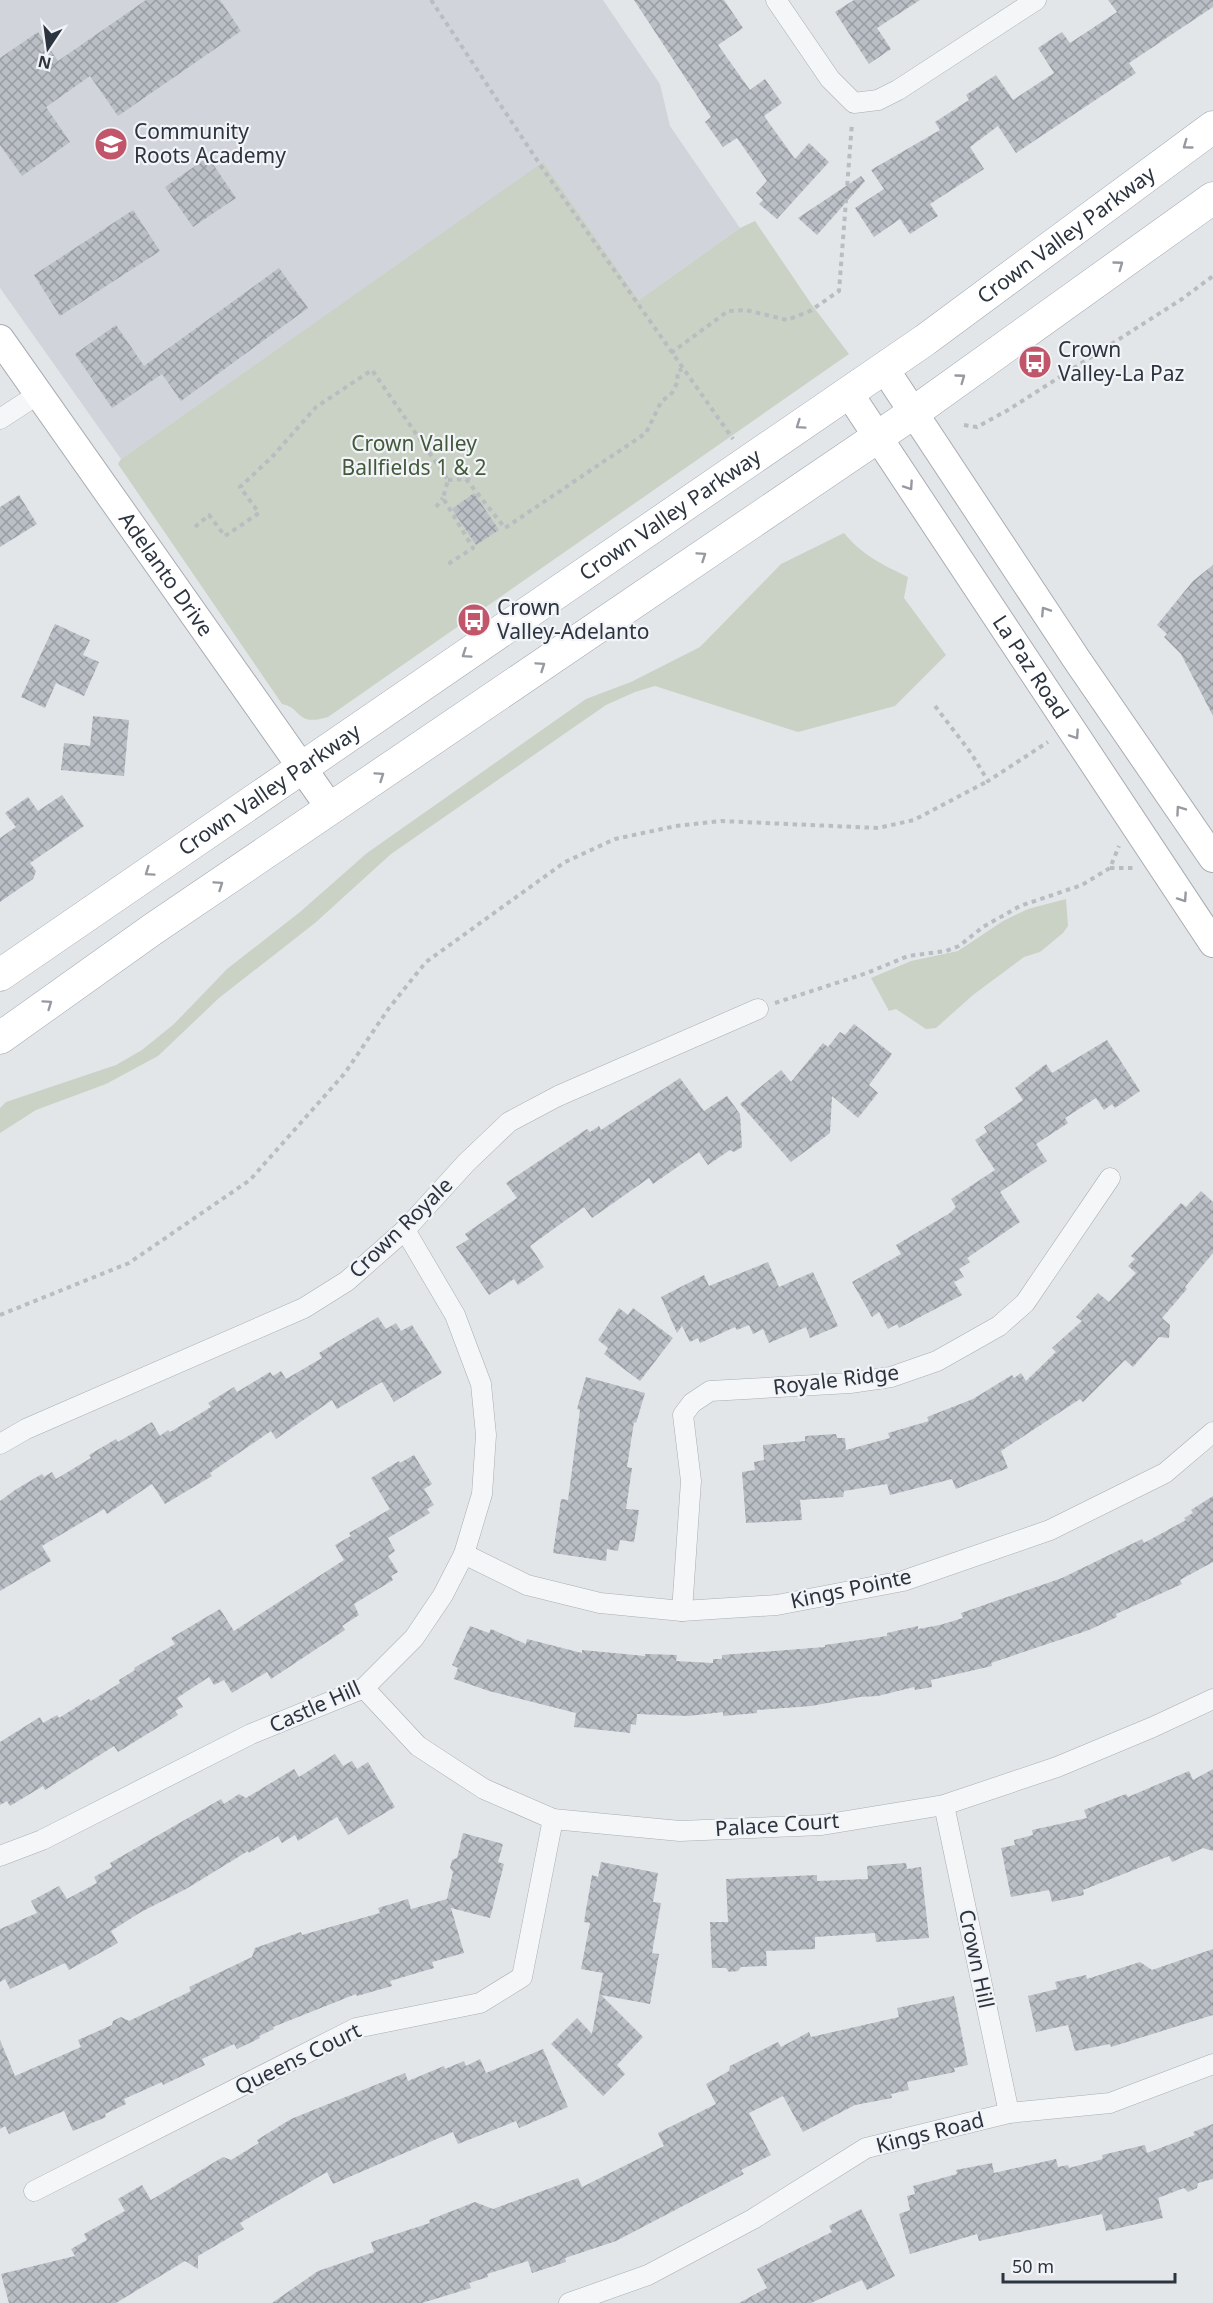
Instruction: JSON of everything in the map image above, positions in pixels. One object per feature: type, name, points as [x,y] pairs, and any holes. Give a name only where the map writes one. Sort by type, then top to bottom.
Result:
[{"type":"main road","name":"Crown Valley Parkway","points":[[0,975],[301,766],[925,340],[1213,127]]},
{"type":"main road","points":[[0,1038],[913,412],[1213,198]]},
{"type":"main road","name":"Adelanto Drive","points":[[0,339],[37,395],[331,809]]},
{"type":"main road","name":"La Paz Road","points":[[884,368],[1083,670],[1213,858]]},
{"type":"main road","name":"La Paz Road","points":[[848,392],[1213,943]]},
{"type":"street","points":[[776,0],[830,80],[854,103],[878,100],[898,90],[1036,0]]},
{"type":"street","points":[[0,420],[37,395]]},
{"type":"street","name":"Crown Royale","points":[[0,1444],[26,1429],[304,1308],[347,1281],[405,1230],[466,1163],[509,1122],[558,1096],[758,1009]]},
{"type":"street","name":"Royale Ridge","points":[[682,1611],[691,1481],[683,1415],[692,1403],[710,1391],[850,1383],[891,1377],[937,1361],[999,1326],[1025,1303],[1110,1178]]},
{"type":"street","name":"Castle Hill","points":[[0,1856],[42,1840],[251,1734],[364,1688],[414,1638],[443,1595],[464,1554],[482,1494],[486,1435],[481,1384],[455,1315],[405,1230]]},
{"type":"street","name":"Kings Pointe","points":[[464,1554],[527,1585],[600,1603],[682,1611],[777,1605],[903,1581],[1050,1530],[1165,1473],[1213,1432]]},
{"type":"street","name":"Palace Court","points":[[364,1688],[418,1746],[484,1789],[553,1819],[680,1831],[822,1825],[944,1805],[1057,1767],[1153,1728],[1213,1699]]},
{"type":"street","name":"Crown Hill","points":[[944,1805],[1009,2113]]},
{"type":"street","name":"Queens Court","points":[[34,2191],[356,2028],[480,2003],[522,1977],[553,1819]]},
{"type":"street","name":"Kings Road","points":[[569,2303],[648,2275],[753,2219],[866,2148],[1009,2113],[1110,2103],[1213,2064]]},
{"type":"path","points":[[431,0],[533,154],[682,369],[734,439]]},
{"type":"path","points":[[671,353],[728,311],[746,310],[787,320],[810,311],[839,291],[854,103]]},
{"type":"path","points":[[964,425],[977,427],[1008,410],[1182,299],[1213,276]]},
{"type":"path","points":[[466,480],[504,528],[646,433],[661,402],[672,393],[678,381],[677,372],[682,369]]},
{"type":"path","points":[[195,527],[209,515],[225,536],[259,513],[240,487],[272,457],[316,407],[372,370],[448,480]]},
{"type":"path","points":[[448,480],[466,480],[478,474]]},
{"type":"path","points":[[436,507],[443,498],[448,480]]},
{"type":"path","points":[[443,498],[473,548],[448,564]]},
{"type":"path","points":[[935,706],[971,753],[988,781]]},
{"type":"path","points":[[0,1315],[129,1263],[250,1180],[345,1073],[389,1008],[426,962],[565,862],[615,839],[676,826],[721,821],[878,828],[914,820],[988,781],[1048,742]]},
{"type":"path","points":[[1110,868],[1119,846]]},
{"type":"path","points":[[758,1009],[885,967],[908,956],[946,951],[959,946],[983,927],[1020,906],[1082,885],[1110,868],[1134,868]]},
{"type":"shaded area","points":[[0,0],[603,0],[660,84],[670,126],[740,228],[639,300],[543,163],[121,459],[0,288]]},
{"type":"green space","name":"Crown Valley Ballfields 1 & 2","points":[[543,162],[639,300],[740,228],[755,221],[812,305],[849,354],[328,717],[310,720],[304,718],[289,706],[282,704],[118,464],[121,459]]},
{"type":"green space","points":[[844,533],[882,564],[908,577],[904,598],[946,655],[895,706],[798,732],[655,686],[606,705],[391,854],[315,923],[219,998],[158,1056],[106,1084],[36,1110],[0,1133],[0,1108],[6,1102],[116,1065],[142,1050],[174,1024],[227,969],[300,912],[367,853],[586,699],[631,682],[700,647],[781,564]]},
{"type":"green space","points":[[1066,899],[1068,926],[1063,933],[1040,952],[1024,957],[973,995],[936,1028],[926,1029],[896,1009],[889,1011],[871,978],[911,961],[958,951],[1003,921],[1028,909]]},
{"type":"building","points":[[146,0],[220,0],[241,31],[118,116],[90,76],[46,107],[70,142],[22,176],[0,145],[0,58],[38,32],[58,61]]},
{"type":"building","points":[[634,0],[724,0],[743,28],[718,45],[750,90],[765,79],[782,103],[764,116],[795,159],[809,143],[829,162],[777,219],[759,204],[763,200],[756,193],[767,181],[737,138],[723,147],[705,122],[711,117]]},
{"type":"building","points":[[854,0],[920,0],[877,28],[891,49],[869,64],[835,12]]},
{"type":"building","points":[[1108,0],[1213,0],[1213,7],[1129,63],[1136,73],[1016,153],[998,126],[970,147],[984,169],[930,204],[938,216],[910,234],[900,219],[874,237],[855,208],[884,189],[871,170],[940,130],[935,122],[969,100],[966,95],[996,75],[1013,100],[1054,73],[1038,48],[1062,32],[1070,43],[1117,12]]},
{"type":"building","points":[[208,157],[236,198],[193,227],[165,187]]},
{"type":"building","points":[[861,176],[865,181],[817,235],[798,218]]},
{"type":"building","points":[[133,210],[160,251],[60,316],[34,275]]},
{"type":"building","points":[[279,268],[308,308],[181,401],[162,374],[112,408],[75,354],[116,325],[144,366]]},
{"type":"building","points":[[474,493],[499,530],[476,545],[452,509]]},
{"type":"building","points":[[19,495],[37,524],[0,547],[0,507]]},
{"type":"building","points":[[1213,565],[1213,716],[1181,654],[1164,637],[1167,634],[1157,625],[1193,581]]},
{"type":"building","points":[[55,624],[90,640],[83,655],[99,662],[84,696],[56,683],[45,708],[21,697]]},
{"type":"building","points":[[93,716],[129,720],[124,776],[61,770],[64,743],[90,746]]},
{"type":"building","points":[[62,795],[84,826],[30,863],[36,871],[33,879],[0,902],[0,838],[16,827],[5,813],[28,797],[38,811]]},
{"type":"building","points":[[854,1024],[892,1054],[869,1085],[878,1093],[858,1118],[832,1096],[830,1133],[791,1162],[740,1104],[781,1070],[791,1082],[823,1043],[828,1047],[840,1032],[845,1035]]},
{"type":"building","points":[[1107,1040],[1140,1091],[1115,1108],[1112,1104],[1104,1110],[1096,1098],[1065,1118],[1068,1123],[1036,1144],[1047,1161],[1000,1192],[1020,1222],[967,1258],[970,1262],[959,1269],[964,1277],[954,1282],[962,1295],[899,1328],[897,1324],[888,1329],[879,1312],[872,1317],[852,1282],[901,1254],[896,1245],[950,1213],[956,1207],[951,1199],[995,1170],[975,1140],[987,1132],[984,1127],[1023,1100],[1015,1088],[1046,1064],[1052,1073]]},
{"type":"building","points":[[680,1078],[704,1111],[727,1096],[740,1114],[742,1147],[734,1152],[730,1150],[708,1165],[699,1152],[653,1184],[649,1178],[592,1218],[584,1207],[530,1246],[544,1267],[518,1285],[514,1279],[489,1295],[456,1247],[469,1239],[465,1234],[517,1198],[506,1183],[587,1129],[590,1132],[599,1126],[601,1130]]},
{"type":"building","points":[[1201,1191],[1213,1202],[1213,1253],[1162,1318],[1170,1325],[1169,1338],[1159,1337],[1133,1367],[1125,1360],[1083,1402],[1080,1399],[1001,1451],[1008,1468],[956,1489],[952,1479],[890,1495],[887,1484],[844,1491],[843,1497],[800,1500],[802,1520],[746,1523],[742,1472],[755,1470],[754,1462],[764,1460],[763,1445],[805,1441],[805,1436],[836,1434],[837,1438],[845,1438],[846,1450],[890,1438],[888,1433],[929,1421],[927,1417],[973,1399],[1012,1375],[1014,1378],[1021,1373],[1026,1381],[1056,1352],[1052,1348],[1082,1321],[1076,1317],[1098,1293],[1109,1302],[1136,1273],[1128,1266],[1135,1259],[1131,1256],[1181,1203],[1186,1207]]},
{"type":"building","points":[[768,1262],[779,1287],[813,1272],[838,1326],[810,1338],[806,1327],[769,1343],[763,1329],[753,1334],[749,1325],[737,1330],[735,1327],[700,1343],[698,1338],[690,1342],[682,1326],[677,1333],[661,1297],[704,1275],[709,1286]]},
{"type":"building","points":[[619,1308],[628,1315],[633,1308],[673,1338],[640,1381],[604,1354],[608,1348],[598,1340]]},
{"type":"building","points":[[378,1317],[386,1329],[396,1323],[401,1331],[412,1325],[442,1373],[394,1402],[382,1382],[337,1409],[332,1400],[276,1439],[271,1431],[210,1473],[212,1476],[165,1504],[152,1484],[107,1514],[104,1509],[42,1546],[51,1561],[0,1591],[0,1501],[15,1490],[42,1474],[44,1477],[52,1472],[56,1479],[91,1458],[89,1455],[116,1439],[118,1442],[152,1422],[160,1436],[168,1430],[170,1432],[211,1407],[208,1403],[234,1387],[237,1392],[270,1372],[273,1376],[281,1371],[286,1379],[322,1358],[319,1353]]},
{"type":"building","points":[[586,1377],[645,1393],[636,1423],[634,1422],[627,1467],[632,1468],[626,1509],[639,1510],[634,1542],[620,1540],[618,1551],[607,1549],[606,1561],[553,1553],[561,1499],[568,1500],[580,1410],[577,1409]]},
{"type":"building","points":[[414,1455],[432,1484],[424,1489],[434,1505],[427,1509],[430,1513],[388,1538],[395,1551],[388,1556],[398,1572],[391,1576],[393,1580],[354,1604],[359,1615],[342,1626],[345,1630],[271,1679],[267,1672],[232,1693],[224,1680],[214,1685],[209,1677],[177,1698],[183,1707],[175,1711],[178,1715],[118,1752],[114,1746],[45,1790],[43,1786],[10,1806],[7,1801],[0,1805],[0,1742],[40,1717],[43,1723],[57,1715],[59,1718],[89,1699],[91,1701],[120,1683],[119,1680],[135,1670],[134,1668],[175,1644],[171,1638],[220,1609],[234,1631],[344,1560],[335,1545],[351,1536],[349,1533],[390,1509],[371,1478]]},
{"type":"building","points":[[1213,1496],[1213,1562],[1180,1580],[1182,1584],[1116,1614],[1117,1617],[1089,1630],[991,1663],[992,1666],[931,1680],[932,1687],[915,1690],[914,1687],[878,1696],[811,1706],[757,1710],[757,1713],[723,1716],[723,1712],[688,1716],[637,1714],[636,1725],[631,1724],[630,1733],[574,1727],[576,1713],[489,1691],[454,1679],[458,1668],[452,1665],[470,1626],[489,1633],[491,1629],[526,1644],[527,1639],[582,1653],[582,1650],[645,1656],[645,1654],[677,1655],[676,1661],[713,1663],[713,1659],[722,1659],[722,1655],[825,1647],[825,1645],[887,1636],[887,1633],[918,1626],[918,1629],[940,1625],[963,1618],[961,1613],[1062,1578],[1142,1539],[1144,1543],[1186,1520],[1184,1518],[1193,1513],[1191,1510]]},
{"type":"building","points":[[335,1754],[343,1766],[352,1761],[357,1769],[368,1762],[395,1807],[348,1835],[337,1817],[298,1841],[295,1835],[282,1843],[278,1836],[111,1931],[118,1943],[69,1970],[65,1963],[10,1989],[5,1979],[0,1982],[0,1929],[37,1913],[31,1901],[59,1886],[67,1899],[97,1883],[94,1877],[112,1867],[110,1863],[221,1799],[224,1804],[239,1794],[246,1798],[294,1769],[299,1777]]},
{"type":"building","points":[[1213,1769],[1213,1851],[1203,1848],[1172,1862],[1169,1856],[1083,1890],[1084,1895],[1052,1902],[1049,1890],[1011,1897],[1001,1848],[1015,1845],[1014,1840],[1033,1835],[1032,1830],[1087,1818],[1084,1810],[1126,1794],[1128,1797],[1189,1771],[1193,1780]]},
{"type":"building","points":[[463,1833],[503,1844],[498,1862],[504,1864],[490,1918],[451,1908],[464,1953],[432,1962],[434,1968],[390,1981],[392,1986],[357,1996],[356,1994],[273,2027],[274,2029],[259,2036],[260,2038],[237,2049],[234,2044],[202,2059],[205,2065],[163,2085],[162,2082],[124,2099],[126,2104],[105,2114],[106,2117],[73,2131],[64,2111],[9,2134],[5,2126],[0,2129],[0,2040],[15,2076],[81,2047],[78,2040],[112,2025],[113,2021],[121,2017],[129,2021],[191,1991],[189,1987],[252,1957],[255,1948],[301,1932],[302,1935],[380,1913],[378,1908],[408,1899],[411,1909],[447,1899],[453,1872],[450,1868],[452,1860],[457,1858]]},
{"type":"building","points":[[601,1862],[658,1873],[653,1902],[661,1903],[652,1953],[659,1954],[650,2004],[601,1995],[643,2037],[617,2065],[625,2074],[603,2096],[551,2044],[577,2018],[592,2034],[603,1973],[581,1969],[590,1923],[584,1922],[592,1875],[598,1877]]},
{"type":"building","points":[[906,1863],[907,1869],[921,1867],[929,1938],[876,1942],[875,1933],[815,1937],[815,1949],[766,1951],[767,1966],[741,1967],[738,1971],[729,1972],[726,1968],[712,1968],[710,1922],[728,1922],[726,1879],[817,1875],[817,1881],[868,1879],[867,1866]]},
{"type":"building","points":[[1213,1949],[1213,2015],[1111,2047],[1110,2044],[1075,2051],[1068,2025],[1036,2032],[1028,1996],[1057,1989],[1055,1982],[1086,1975],[1087,1979],[1140,1962],[1152,1970]]},
{"type":"building","points":[[954,1996],[968,2065],[954,2068],[955,2072],[907,2082],[909,2090],[891,2094],[892,2098],[855,2105],[803,2132],[783,2096],[749,2113],[771,2155],[741,2170],[744,2174],[616,2241],[565,2258],[566,2262],[532,2273],[528,2261],[487,2274],[488,2277],[469,2283],[471,2288],[422,2303],[272,2303],[318,2271],[374,2252],[371,2242],[430,2223],[429,2220],[475,2202],[493,2209],[578,2178],[582,2187],[664,2146],[658,2133],[716,2104],[706,2084],[729,2071],[730,2066],[778,2042],[781,2047],[809,2032],[811,2037],[899,2017],[897,2008]]},
{"type":"building","points":[[543,2049],[568,2107],[519,2128],[516,2121],[458,2144],[453,2132],[333,2184],[327,2172],[240,2223],[244,2229],[198,2256],[198,2269],[185,2261],[116,2303],[9,2303],[1,2274],[75,2256],[71,2249],[87,2240],[84,2234],[125,2211],[118,2199],[142,2185],[151,2200],[223,2157],[231,2160],[259,2143],[257,2140],[291,2119],[405,2073],[408,2081],[444,2066],[445,2069],[464,2061],[466,2066],[480,2059],[486,2073]]},
{"type":"building","points":[[1213,2124],[1213,2179],[1198,2183],[1197,2188],[1188,2192],[1184,2188],[1158,2198],[1163,2218],[1106,2231],[1102,2214],[979,2241],[977,2234],[910,2254],[899,2214],[910,2210],[907,2196],[915,2194],[913,2186],[957,2174],[956,2170],[992,2163],[994,2173],[1056,2159],[1058,2167],[1068,2165],[1069,2168],[1103,2159],[1102,2155],[1145,2145],[1147,2153],[1195,2135],[1193,2132]]},
{"type":"building","points":[[861,2209],[895,2276],[867,2290],[862,2280],[811,2303],[739,2303],[767,2288],[757,2269],[832,2232],[829,2226]]},
{"type":"place","name":"Community Roots Academy","points":[[111,144]]},
{"type":"place","name":"Crown Valley-La Paz","points":[[1035,362]]},
{"type":"place","name":"Crown Valley-Adelanto","points":[[474,620]]}]
